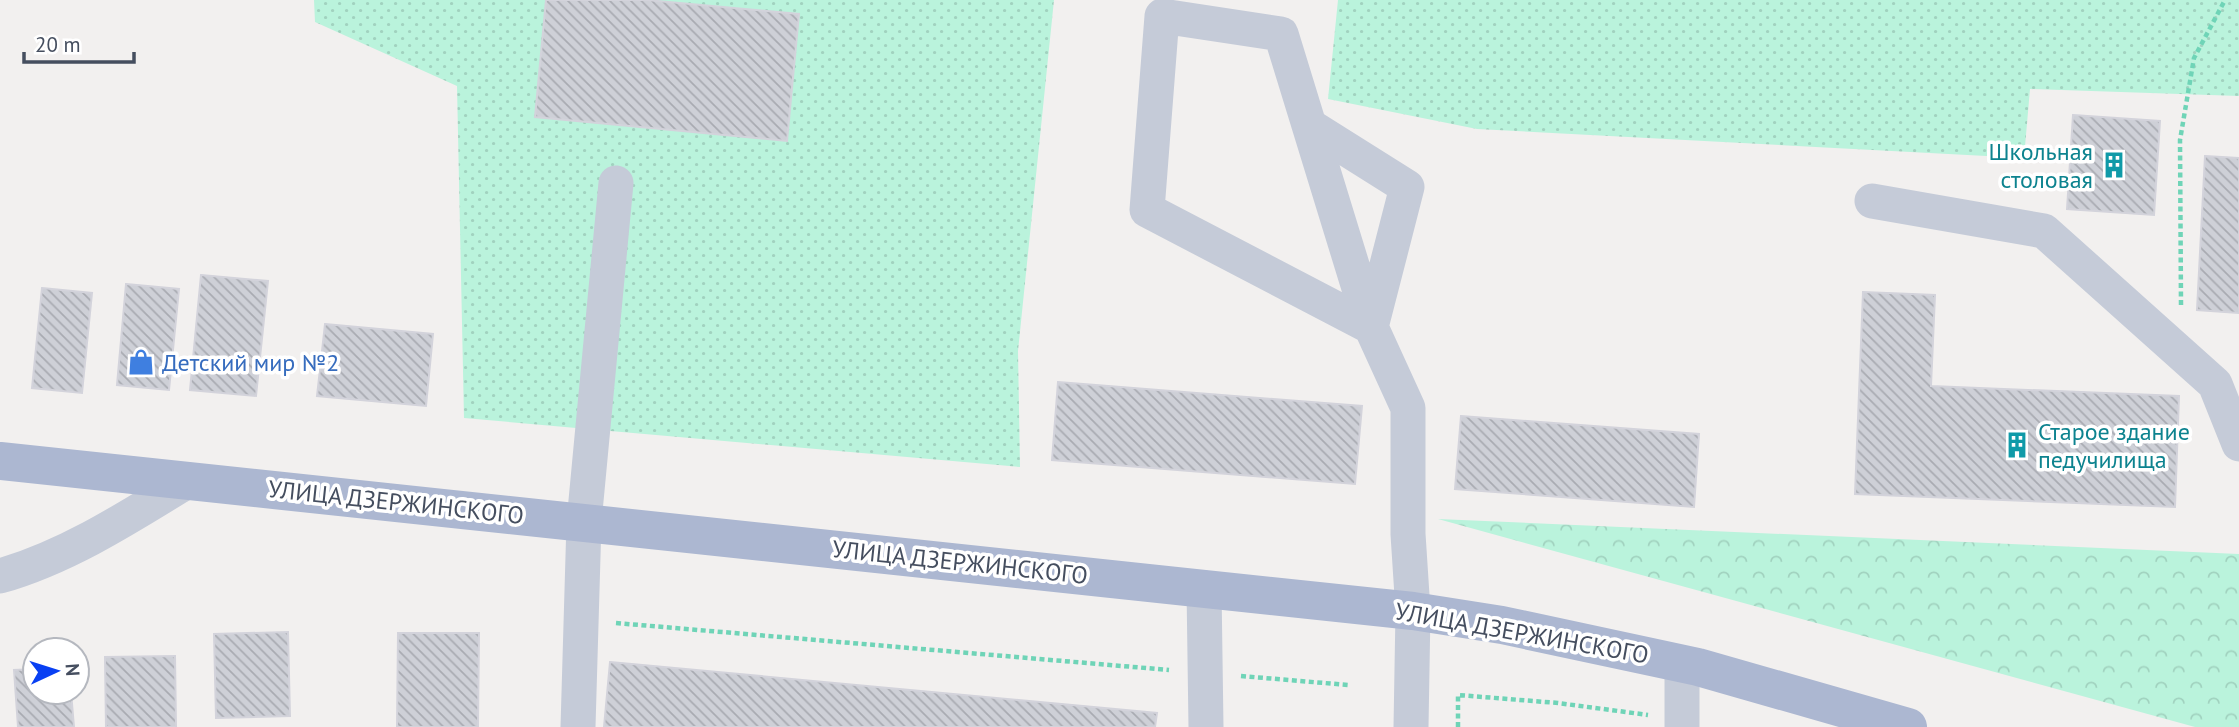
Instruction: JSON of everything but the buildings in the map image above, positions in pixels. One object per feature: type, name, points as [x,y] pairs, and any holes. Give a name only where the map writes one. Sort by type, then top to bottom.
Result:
[{"type":"main road","name":"УЛИЦА ДЗЕРЖИНСКОГО","points":[[0,461],[1413,611],[1502,625],[1682,663],[1908,727]]},
{"type":"street","points":[[1371,327],[1147,209],[1162,16],[1281,34],[1371,327],[1408,408],[1408,534],[1413,611],[1411,727]]},
{"type":"street","points":[[1310,127],[1407,187],[1371,327]]},
{"type":"street","points":[[578,727],[584,522],[616,183]]},
{"type":"street","points":[[1872,201],[2044,231],[2216,384],[2239,444]]},
{"type":"street","points":[[0,576],[57,555],[134,514],[188,480]]},
{"type":"street","points":[[1204,588],[1206,727]]},
{"type":"street","points":[[1682,663],[1682,723]]},
{"type":"path","points":[[2182,310],[2180,140],[2194,58],[2225,0]]},
{"type":"path","points":[[581,620],[1348,685]]},
{"type":"path","points":[[1458,727],[1458,695],[1558,703],[1682,723]]},
{"type":"green space","points":[[314,0],[1054,0],[1018,351],[1020,467],[464,418],[457,86],[315,22]]},
{"type":"green space","points":[[1338,0],[2239,0],[2239,96],[2030,89],[2024,158],[1477,129],[1328,99]]},
{"type":"green space","points":[[1438,519],[2239,554],[2239,727],[2195,727]]},
{"type":"place","name":"Школьная столовая","points":[[2114,165]]},
{"type":"place","name":"Детский мир №2","points":[[141,362]]},
{"type":"place","name":"Старое здание педучилища","points":[[2017,445]]}]
